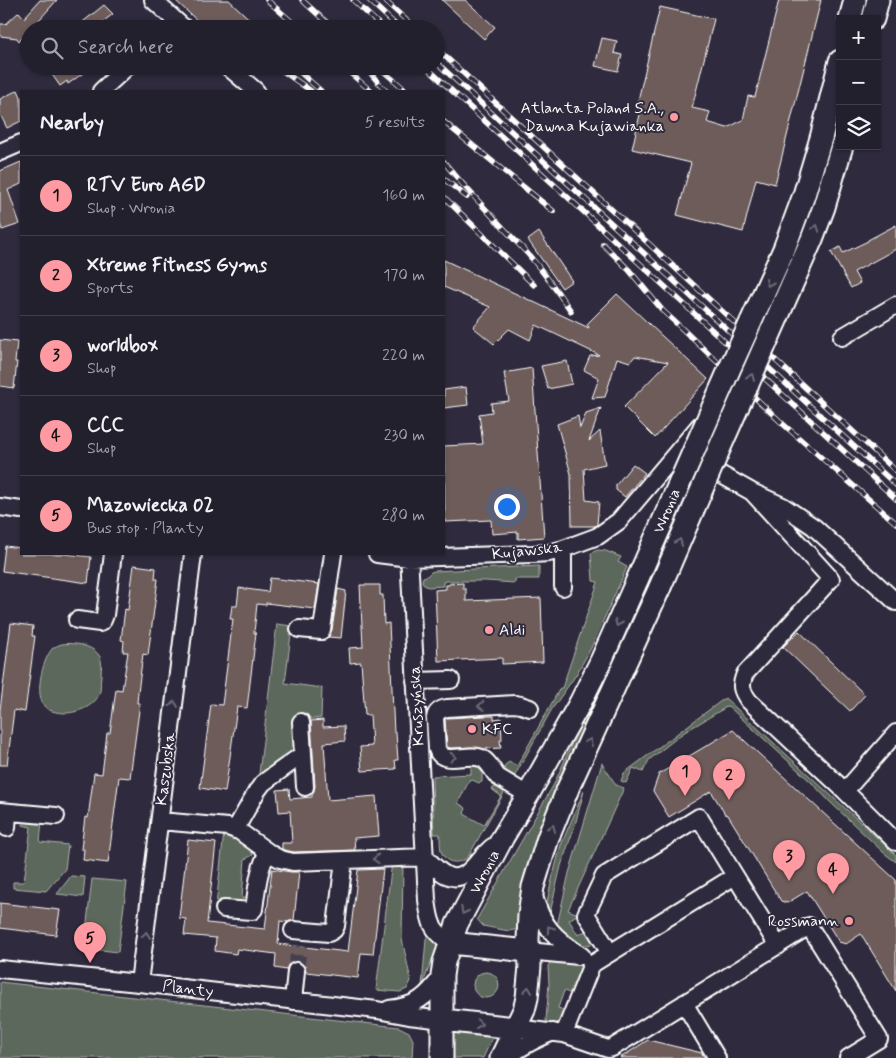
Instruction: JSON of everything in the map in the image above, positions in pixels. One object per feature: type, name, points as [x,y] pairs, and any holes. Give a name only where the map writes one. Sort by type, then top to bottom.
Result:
[{"type":"main road","points":[[851,15],[855,0]]},
{"type":"main road","points":[[874,15],[878,0]]},
{"type":"main road","name":"Wronia","points":[[442,1020],[442,976],[450,943],[466,907],[503,837],[601,662],[784,249],[804,195],[836,76]]},
{"type":"main road","name":"Wronia","points":[[516,1028],[527,998],[530,966],[528,951],[529,915],[532,891],[548,838],[569,786],[660,587],[812,239],[841,150]]},
{"type":"main road","points":[[450,943],[528,951]]},
{"type":"main road","points":[[442,1058],[442,1020],[516,1028],[501,1058]]},
{"type":"street","points":[[153,0],[170,20]]},
{"type":"street","points":[[102,90],[118,75]]},
{"type":"street","points":[[237,75],[255,90]]},
{"type":"street","points":[[0,152],[20,143]]},
{"type":"street","points":[[842,337],[896,305]]},
{"type":"street","name":"Kujawska","points":[[393,555],[549,553],[598,536],[619,521],[729,390]]},
{"type":"street","points":[[678,451],[752,492],[783,506],[814,527],[896,602]]},
{"type":"street","points":[[752,492],[831,579],[745,674],[742,682],[742,692],[749,701],[845,791],[896,842]]},
{"type":"street","points":[[0,507],[20,510]]},
{"type":"street","points":[[563,549],[564,587]]},
{"type":"street","points":[[78,620],[100,623],[103,620],[113,555]]},
{"type":"street","name":"Kaszubska","points":[[140,983],[193,555]]},
{"type":"street","points":[[299,629],[321,632],[333,555]]},
{"type":"street","name":"Kruszyńska","points":[[409,556],[427,900],[432,925],[440,936],[450,943]]},
{"type":"street","points":[[415,681],[451,680]]},
{"type":"street","points":[[528,795],[505,782],[494,773],[482,758],[449,758],[440,756],[436,749],[435,718],[441,710],[450,708],[515,704],[530,708]]},
{"type":"street","points":[[301,722],[305,787]]},
{"type":"street","points":[[845,791],[896,733]]},
{"type":"street","points":[[235,830],[263,783],[304,754]]},
{"type":"street","points":[[5,817],[56,816]]},
{"type":"street","points":[[610,953],[586,914],[604,876],[699,818],[778,946]]},
{"type":"street","points":[[160,821],[228,827],[239,831],[280,859],[293,862],[425,857],[448,876],[459,877],[470,871],[482,856],[503,837]]},
{"type":"street","points":[[224,909],[252,912],[260,868],[268,852]]},
{"type":"street","points":[[298,935],[329,933],[336,926],[344,860]]},
{"type":"street","points":[[528,951],[588,960],[610,953],[735,876]]},
{"type":"street","points":[[507,1058],[534,1040],[559,1033],[591,966],[588,960],[566,947],[554,936],[543,920],[532,891]]},
{"type":"street","points":[[516,1028],[559,1033],[608,1049],[612,1048],[809,926],[879,1039],[848,1058]]},
{"type":"street","name":"Planty","points":[[0,969],[376,1010],[417,1018],[442,1020]]},
{"type":"street","points":[[293,1001],[296,971]]},
{"type":"street","name":"Planty","points":[[376,1010],[410,1005],[424,997],[442,976]]},
{"type":"street","points":[[684,1003],[717,1058]]},
{"type":"green space","points":[[598,550],[621,557],[618,562],[627,567],[591,648],[576,675],[552,709],[514,777],[509,776],[505,771],[505,765],[509,762],[517,766],[560,688],[562,688],[598,582],[593,581],[591,553]]},
{"type":"green space","points":[[659,558],[661,559],[536,839],[525,879],[518,929],[509,931],[483,926],[477,919],[554,784]]},
{"type":"green space","points":[[539,566],[539,579],[515,579],[515,583],[447,581],[443,582],[443,586],[428,587],[422,581],[423,577],[434,571]]},
{"type":"green space","points":[[277,624],[292,626],[285,683],[322,688],[321,718],[297,721],[298,753],[258,782]]},
{"type":"green space","points":[[79,644],[91,648],[99,655],[101,662],[98,696],[87,707],[67,713],[47,709],[40,695],[42,669],[48,654],[56,646]]},
{"type":"green space","points":[[725,698],[896,855],[896,862],[884,853],[811,782],[728,706],[683,733],[649,760],[643,772],[633,768],[626,783],[621,781],[624,773]]},
{"type":"green space","points":[[602,763],[616,785],[624,788],[568,910],[578,914],[569,920],[578,935],[587,930],[595,943],[584,945],[570,940],[556,930],[569,873]]},
{"type":"green space","points":[[472,764],[482,772],[482,782],[479,783],[470,779],[458,803],[466,808],[464,814],[484,825],[501,796],[492,789],[495,787],[500,788],[504,793],[468,857],[461,861],[453,862],[446,859],[443,855],[440,834],[434,834],[432,779],[433,776],[471,774]]},
{"type":"green space","points":[[584,791],[561,866],[549,917],[547,902],[561,845]]},
{"type":"green space","points":[[42,820],[40,842],[68,845],[65,869],[46,891],[13,888],[13,882],[24,882],[31,827],[22,825],[24,821]]},
{"type":"green space","points":[[224,832],[241,839],[253,855],[245,859],[242,898],[249,900],[238,906],[216,906]]},
{"type":"green space","points":[[392,862],[403,862],[402,939],[411,981],[407,989],[400,992],[376,990]]},
{"type":"green space","points":[[71,876],[85,877],[83,897],[57,894]]},
{"type":"green space","points":[[92,879],[127,882],[118,952],[84,948]]},
{"type":"green space","points":[[429,933],[439,942],[422,986],[426,939]]},
{"type":"green space","points":[[552,959],[580,963],[582,966],[575,995],[564,991],[558,1008],[569,1012],[560,1021],[548,1026],[546,1020],[549,984],[548,966]]},
{"type":"green space","points":[[486,972],[495,976],[499,985],[495,994],[486,998],[477,994],[473,985],[477,976]]},
{"type":"green space","points":[[0,982],[399,1027],[409,1032],[413,1040],[412,1058],[0,1058]]},
{"type":"green space","points":[[452,1027],[495,1032],[483,1058],[451,1058]]},
{"type":"building","points":[[40,0],[57,0],[39,20],[20,20],[19,41],[17,38],[0,36],[0,24],[6,24],[19,12],[24,18]]},
{"type":"building","points":[[175,0],[229,0],[250,20],[196,20]]},
{"type":"building","points":[[442,0],[465,0],[495,27],[484,39]]},
{"type":"building","name":"Atlanta Poland S.A., Dawna Kujawianka","points":[[779,0],[821,0],[775,184],[756,179],[743,232],[677,215],[691,163],[632,149],[641,110],[636,109],[660,7],[714,19],[692,108],[710,112],[707,122],[727,128],[743,120],[748,96],[755,97]]},
{"type":"building","points":[[104,5],[113,14],[105,20],[85,20]]},
{"type":"building","points":[[602,38],[617,41],[614,53],[622,55],[618,71],[595,66]]},
{"type":"building","points":[[52,75],[80,75],[68,84],[67,81],[60,86]]},
{"type":"building","points":[[18,90],[20,95],[20,122],[7,128],[0,114],[0,99]]},
{"type":"building","points":[[20,162],[20,184],[8,190],[20,224],[2,230],[0,223],[0,171]]},
{"type":"building","points":[[896,225],[896,249],[854,272],[860,283],[851,288],[831,252],[840,247],[843,253]]},
{"type":"building","points":[[539,232],[572,281],[562,288],[528,240]]},
{"type":"building","points":[[445,260],[589,328],[587,324],[617,294],[708,379],[655,438],[624,407],[668,362],[635,356],[630,362],[617,358],[605,397],[592,398],[599,378],[584,370],[590,356],[599,355],[536,325],[530,340],[509,329],[494,344],[473,327],[490,307],[445,287]]},
{"type":"building","points":[[0,340],[17,342],[14,388],[0,386]]},
{"type":"building","points":[[567,361],[572,384],[548,389],[541,366]]},
{"type":"building","points":[[532,368],[544,537],[518,539],[518,532],[492,534],[491,520],[445,522],[445,446],[483,444],[479,414],[492,412],[491,403],[509,401],[504,373]]},
{"type":"building","points":[[466,387],[468,405],[445,408],[445,390]]},
{"type":"building","points":[[601,408],[589,441],[600,431],[605,464],[584,469],[586,500],[599,502],[597,524],[595,526],[572,526],[571,474],[557,424],[578,416],[580,428],[586,413]]},
{"type":"building","points":[[633,464],[645,473],[625,497],[616,490],[616,485]]},
{"type":"building","points":[[5,546],[20,548],[20,555],[91,557],[88,583],[2,571]]},
{"type":"building","points":[[134,565],[156,568],[155,579],[158,579],[148,655],[143,654],[137,703],[140,703],[130,778],[119,777],[108,863],[83,860],[84,849],[81,849],[85,817],[88,818],[94,773],[102,774],[107,733],[110,733],[116,689],[122,690],[128,652],[123,652],[124,641],[121,640],[125,609],[128,610]]},
{"type":"building","points":[[270,578],[319,584],[315,609],[266,603],[266,605],[257,604],[254,633],[256,633],[247,708],[237,707],[225,792],[200,788],[211,704],[222,705],[233,619],[230,619],[232,606],[237,606],[239,588],[268,592]]},
{"type":"building","name":"Aldi","points":[[463,583],[463,589],[466,589],[466,601],[541,598],[543,662],[502,664],[502,658],[438,661],[435,590],[446,589],[446,585],[449,584]]},
{"type":"building","points":[[360,585],[380,585],[380,595],[383,595],[384,624],[389,623],[394,733],[396,733],[398,760],[395,760],[396,769],[362,771],[360,747],[372,746],[370,715],[365,715],[361,662],[350,663],[349,648],[363,647]]},
{"type":"building","points":[[338,589],[346,591],[341,638],[328,637],[332,630]]},
{"type":"building","points":[[11,623],[33,626],[32,636],[35,636],[25,712],[14,710],[7,765],[0,765],[0,710]]},
{"type":"building","points":[[799,631],[865,695],[850,711],[783,647]]},
{"type":"building","name":"KFC","points":[[494,716],[494,719],[501,718],[501,748],[447,747],[445,719]]},
{"type":"building","points":[[323,720],[323,727],[344,726],[345,741],[324,743],[328,800],[376,796],[379,836],[354,838],[355,850],[294,852],[284,850],[282,849],[282,843],[292,843],[290,811],[279,812],[277,790],[289,789],[290,799],[312,797],[315,786],[311,721]]},
{"type":"building","points":[[733,730],[896,880],[896,991],[861,934],[846,944],[839,942],[807,891],[787,903],[781,901],[711,791],[669,817],[653,791],[659,774]]},
{"type":"building","points":[[188,840],[216,843],[207,923],[265,929],[272,869],[299,872],[294,920],[288,922],[280,921],[278,944],[348,952],[358,870],[383,869],[373,954],[361,953],[358,978],[306,972],[305,966],[297,961],[291,962],[286,970],[275,968],[276,954],[237,949],[236,954],[215,951],[216,938],[184,935],[186,919],[179,918]]},
{"type":"building","points":[[0,903],[60,910],[56,935],[0,928]]},
{"type":"building","points":[[648,1040],[702,1053],[704,1058],[620,1058]]},
{"type":"tunnel","points":[[296,971],[299,946]]},
{"type":"railway","points":[[267,0],[290,20]]},
{"type":"railway","points":[[302,0],[324,20]]},
{"type":"railway","points":[[353,0],[374,20]]},
{"type":"railway","points":[[369,0],[390,20]]},
{"type":"railway","points":[[384,0],[406,20]]},
{"type":"railway","points":[[445,56],[896,471]]},
{"type":"railway","points":[[445,70],[896,485]]},
{"type":"railway","points":[[289,75],[310,90]]},
{"type":"railway","points":[[303,75],[320,90]]},
{"type":"railway","points":[[352,75],[370,90]]},
{"type":"railway","points":[[372,75],[385,90]]},
{"type":"railway","points":[[388,75],[406,90]]},
{"type":"railway","points":[[435,75],[896,499]]},
{"type":"railway","points":[[445,123],[553,211]]},
{"type":"railway","points":[[445,163],[533,260],[571,311]]},
{"type":"railway","points":[[445,180],[467,197]]},
{"type":"railway","points":[[445,198],[534,285]]},
{"type":"railway","points":[[603,244],[629,270],[663,311],[783,424],[896,523]]},
{"type":"place","name":"Atlanta Poland S.A., Dawna Kujawianka","points":[[674,117]]},
{"type":"place","name":"Aldi","points":[[489,630]]},
{"type":"place","name":"KFC","points":[[472,729]]},
{"type":"place","name":"RTV Euro AGD","points":[[685,796]]},
{"type":"place","name":"Xtreme Fitness Gyms","points":[[729,800]]},
{"type":"place","name":"worldbox","points":[[789,881]]},
{"type":"place","name":"CCC","points":[[833,894]]},
{"type":"place","name":"Rossmann","points":[[849,921]]},
{"type":"place","name":"Mazowiecka 02","points":[[90,963]]}]
